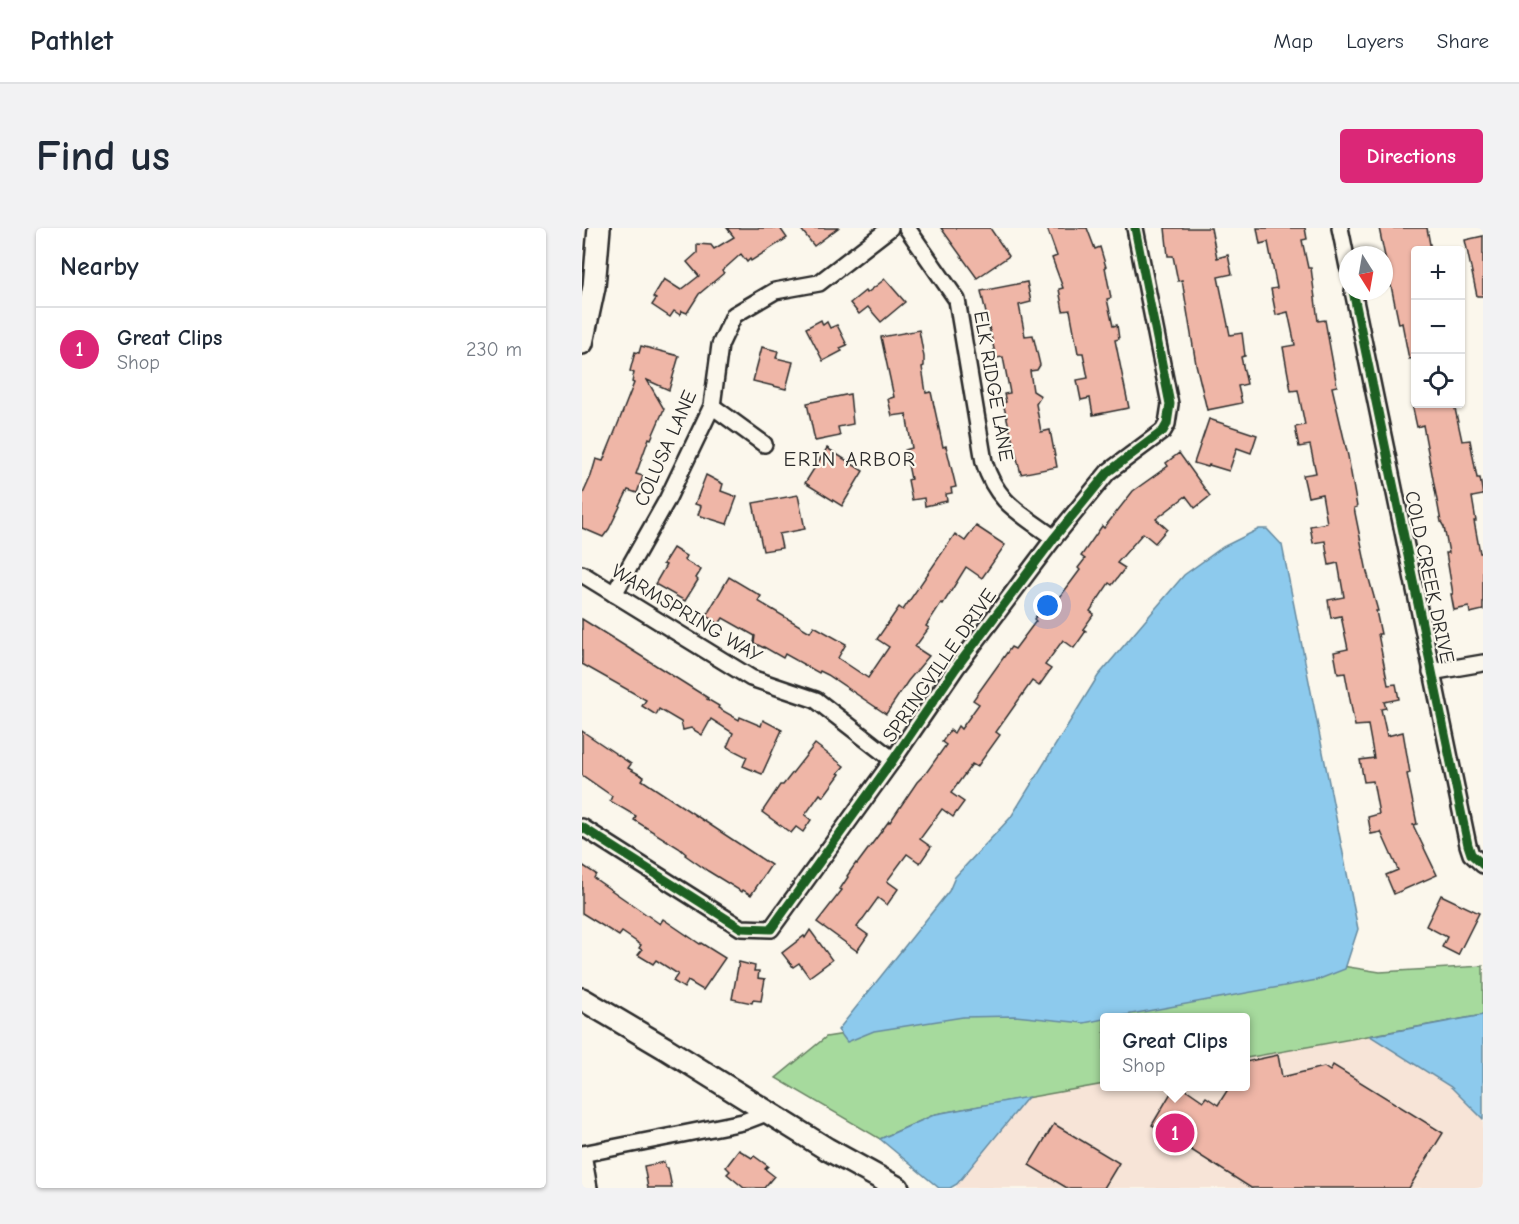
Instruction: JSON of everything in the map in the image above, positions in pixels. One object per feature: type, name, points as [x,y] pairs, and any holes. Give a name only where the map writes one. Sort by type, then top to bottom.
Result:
[{"type":"main road","points":[[582,343],[594,287],[599,228]]},
{"type":"main road","points":[[582,992],[665,1048]]},
{"type":"main road","points":[[582,999],[827,1149],[898,1188]]},
{"type":"main road","points":[[827,1149],[876,1188]]},
{"type":"street","name":"COLUSA LANE","points":[[614,594],[667,500],[712,406],[720,345],[734,315],[775,291],[819,283],[890,228]]},
{"type":"street","name":"ELK RIDGE LANE","points":[[907,228],[957,300],[984,462],[990,480],[1004,501],[1054,538]]},
{"type":"street","name":"SPRINGVILLE DRIVE","points":[[582,827],[741,928],[771,929],[893,760],[956,668],[1054,538],[1108,472],[1155,438],[1167,424],[1170,404],[1135,228]]},
{"type":"street","points":[[1340,228],[1344,246]]},
{"type":"street","name":"COLD CREEK DRIVE","points":[[1355,300],[1468,845],[1471,854],[1483,865]]},
{"type":"street","points":[[712,406],[764,444]]},
{"type":"street","name":"WARMSPRING WAY","points":[[582,574],[751,678],[816,700],[893,760]]},
{"type":"street","points":[[1431,672],[1483,663]]},
{"type":"street","points":[[589,1188],[582,1154],[743,1122],[769,1112]]},
{"type":"shaded area","points":[[1370,1036],[1451,1087],[1483,1119],[1483,1188],[956,1188],[1028,1097],[1100,1085],[1100,1091],[1250,1091],[1250,1057]]},
{"type":"green space","points":[[1342,966],[1380,972],[1483,966],[1483,1015],[1250,1057],[1250,1013],[1100,1013],[1100,1085],[936,1114],[880,1139],[776,1078],[826,1037],[966,1015]]},
{"type":"water","points":[[1259,529],[1267,529],[1282,545],[1358,929],[1345,969],[1317,980],[1137,1013],[1100,1013],[1100,1020],[1084,1023],[1015,1016],[963,1017],[874,1031],[847,1042],[838,1030],[949,891],[955,877],[1011,817],[1098,676],[1184,575],[1223,547]]},
{"type":"water","points":[[1483,1015],[1483,1119],[1451,1087],[1370,1036]]},
{"type":"water","points":[[1028,1097],[957,1184],[950,1188],[939,1188],[880,1139],[936,1114]]},
{"type":"building","points":[[727,228],[780,228],[787,238],[751,261],[750,259],[747,262],[741,254],[722,271],[724,273],[699,294],[687,313],[682,311],[680,315],[674,311],[670,317],[652,305],[656,299],[653,297],[664,279],[681,290],[699,276],[687,262],[697,253],[697,244],[711,245],[714,249],[734,237]]},
{"type":"building","points":[[800,228],[838,228],[814,246]]},
{"type":"building","points":[[941,228],[990,228],[1009,256],[977,278]]},
{"type":"building","points":[[1047,228],[1087,228],[1095,249],[1100,247],[1111,298],[1107,299],[1113,326],[1117,325],[1119,339],[1115,340],[1129,408],[1093,415],[1090,398],[1081,400],[1077,380],[1088,378],[1083,353],[1078,353],[1070,310],[1063,311],[1059,289],[1063,288],[1052,258],[1057,256]]},
{"type":"building","points":[[1165,228],[1211,228],[1217,258],[1228,255],[1232,274],[1218,277],[1230,335],[1242,333],[1245,356],[1241,357],[1247,384],[1238,386],[1242,403],[1207,410],[1196,364],[1182,280],[1178,281],[1173,256],[1168,256]]},
{"type":"building","points":[[1257,228],[1305,228],[1307,239],[1302,240],[1308,268],[1311,268],[1318,321],[1325,320],[1337,386],[1332,387],[1348,456],[1357,507],[1354,508],[1367,572],[1378,611],[1376,611],[1381,634],[1378,634],[1388,685],[1396,684],[1399,699],[1384,702],[1386,708],[1381,709],[1387,736],[1403,732],[1410,773],[1407,774],[1417,824],[1413,825],[1437,875],[1394,894],[1386,875],[1398,870],[1381,832],[1371,834],[1368,817],[1379,814],[1373,781],[1364,782],[1360,760],[1374,758],[1368,725],[1355,726],[1345,673],[1338,674],[1334,652],[1348,649],[1341,616],[1331,618],[1328,600],[1344,597],[1338,563],[1329,565],[1325,541],[1313,543],[1310,526],[1327,523],[1322,494],[1308,497],[1303,475],[1316,473],[1310,445],[1299,447],[1295,427],[1305,425],[1298,390],[1291,391],[1283,347],[1295,345],[1288,312],[1276,315],[1271,289],[1277,288],[1268,242],[1260,244]]},
{"type":"building","points":[[1379,228],[1427,228],[1430,246],[1411,246],[1411,359],[1409,359],[1402,323],[1399,324],[1393,295],[1393,246],[1383,246]]},
{"type":"building","points":[[1483,236],[1483,296],[1477,296],[1465,240]]},
{"type":"building","points":[[885,279],[905,302],[881,322],[868,307],[859,314],[850,303]]},
{"type":"building","points":[[1027,282],[1031,302],[1019,305],[1025,336],[1033,335],[1040,365],[1037,370],[1030,371],[1033,391],[1041,396],[1036,404],[1041,432],[1050,430],[1057,467],[1021,474],[1003,403],[1006,402],[1004,394],[1010,393],[1003,357],[996,358],[981,291]]},
{"type":"building","points":[[821,320],[823,325],[827,322],[830,328],[837,325],[847,345],[840,348],[842,351],[823,361],[806,328]]},
{"type":"building","points":[[919,330],[924,357],[922,367],[926,393],[931,392],[943,447],[946,446],[956,487],[951,488],[952,493],[946,494],[947,501],[925,506],[924,498],[912,500],[908,480],[911,479],[905,450],[912,448],[906,414],[892,416],[888,399],[894,397],[881,337]]},
{"type":"building","points":[[641,346],[679,356],[669,390],[647,380],[664,409],[651,439],[649,438],[636,474],[643,476],[637,493],[628,490],[603,537],[582,528],[582,496],[596,459],[603,461],[612,439],[634,383],[632,382],[634,373],[630,371],[635,352],[639,353]]},
{"type":"building","points":[[762,347],[778,351],[776,358],[793,362],[786,389],[753,381]]},
{"type":"building","points":[[850,394],[853,424],[838,427],[840,436],[815,441],[807,403]]},
{"type":"building","points":[[1413,408],[1455,408],[1462,441],[1470,440],[1477,478],[1480,478],[1483,495],[1472,497],[1480,553],[1483,553],[1483,610],[1470,613],[1469,607],[1454,610],[1446,553],[1449,553],[1444,527],[1441,522],[1423,425],[1417,427]]},
{"type":"building","points":[[1209,419],[1257,435],[1251,453],[1237,448],[1229,471],[1194,463]]},
{"type":"building","points":[[827,448],[863,471],[842,506],[805,483]]},
{"type":"building","points":[[1179,453],[1210,496],[1195,508],[1186,496],[1156,519],[1167,529],[1155,543],[1143,533],[1117,563],[1125,568],[1112,585],[1109,583],[1090,611],[1094,614],[1083,629],[1086,631],[1074,648],[1063,640],[1045,665],[1051,669],[1039,686],[1032,681],[996,732],[1000,735],[977,767],[972,764],[951,793],[964,802],[953,817],[942,809],[920,839],[931,847],[920,863],[907,854],[887,881],[898,889],[887,905],[878,898],[857,927],[868,935],[857,951],[817,922],[842,890],[840,889],[856,863],[890,822],[946,745],[942,742],[950,730],[954,733],[958,726],[961,729],[979,704],[973,700],[1011,647],[1015,649],[1036,621],[1034,619],[1043,607],[1047,610],[1052,604],[1054,605],[1080,570],[1078,568],[1085,559],[1081,556],[1102,526],[1104,528],[1133,491],[1168,466],[1166,463]]},
{"type":"building","points":[[706,475],[723,484],[721,491],[737,497],[727,524],[698,515],[701,506],[695,504]]},
{"type":"building","points":[[798,495],[805,529],[779,534],[782,548],[763,551],[753,503]]},
{"type":"building","points":[[976,526],[1005,545],[982,578],[966,567],[926,626],[929,628],[915,647],[929,656],[908,681],[886,714],[828,675],[820,671],[819,673],[785,654],[783,658],[754,643],[755,636],[723,618],[719,624],[706,616],[729,577],[761,596],[758,601],[810,632],[814,626],[846,644],[838,658],[868,678],[889,647],[877,639],[899,607],[903,610],[955,534],[965,541]]},
{"type":"building","points":[[673,548],[686,556],[684,560],[701,570],[696,578],[698,580],[685,601],[655,584]]},
{"type":"building","points":[[582,619],[739,720],[740,717],[761,726],[763,720],[782,730],[762,774],[743,766],[747,757],[727,747],[733,733],[711,719],[702,735],[691,728],[683,730],[681,722],[659,709],[656,715],[642,706],[646,700],[582,664]]},
{"type":"building","points":[[582,731],[631,764],[628,768],[644,777],[642,780],[771,865],[751,895],[708,871],[679,848],[634,820],[636,816],[610,801],[612,796],[582,775]]},
{"type":"building","points":[[815,744],[844,766],[823,797],[820,794],[805,815],[811,820],[803,832],[796,827],[791,833],[762,812],[780,785],[783,785]]},
{"type":"building","points":[[582,865],[596,874],[594,878],[660,924],[663,919],[725,958],[703,990],[688,981],[684,988],[673,981],[678,974],[656,960],[653,964],[638,955],[642,950],[639,948],[641,945],[622,932],[619,936],[582,913]]},
{"type":"building","points":[[1441,895],[1479,913],[1458,955],[1442,947],[1447,937],[1426,926]]},
{"type":"building","points":[[810,930],[832,960],[809,977],[799,963],[793,967],[782,953],[804,936],[805,938]]},
{"type":"building","points":[[739,962],[755,966],[754,971],[759,971],[758,978],[765,979],[761,1001],[753,1000],[752,1003],[732,999]]},
{"type":"building","points":[[1278,1055],[1282,1077],[1324,1067],[1330,1071],[1333,1065],[1443,1133],[1409,1188],[1251,1188],[1152,1125],[1172,1091],[1188,1091],[1203,1101],[1206,1097],[1218,1105],[1227,1091],[1250,1091],[1250,1061]]},
{"type":"building","points":[[1054,1124],[1119,1163],[1104,1188],[1067,1188],[1029,1165]]},
{"type":"building","points":[[739,1150],[752,1158],[754,1156],[768,1166],[765,1169],[774,1176],[764,1188],[744,1188],[727,1174],[730,1171],[726,1167]]},
{"type":"building","points":[[664,1162],[668,1168],[672,1188],[648,1188],[644,1166]]},
{"type":"cycle path","points":[[582,827],[741,928],[771,929],[893,760],[956,668],[1054,538],[1108,472],[1163,431],[1167,424],[1170,404],[1135,228]]},
{"type":"cycle path","points":[[1355,300],[1468,845],[1471,854],[1483,865]]},
{"type":"place","name":"Great Clips","points":[[1175,1133]]},
{"type":"district","name":"ERIN ARBOR","points":[[850,459]]}]
